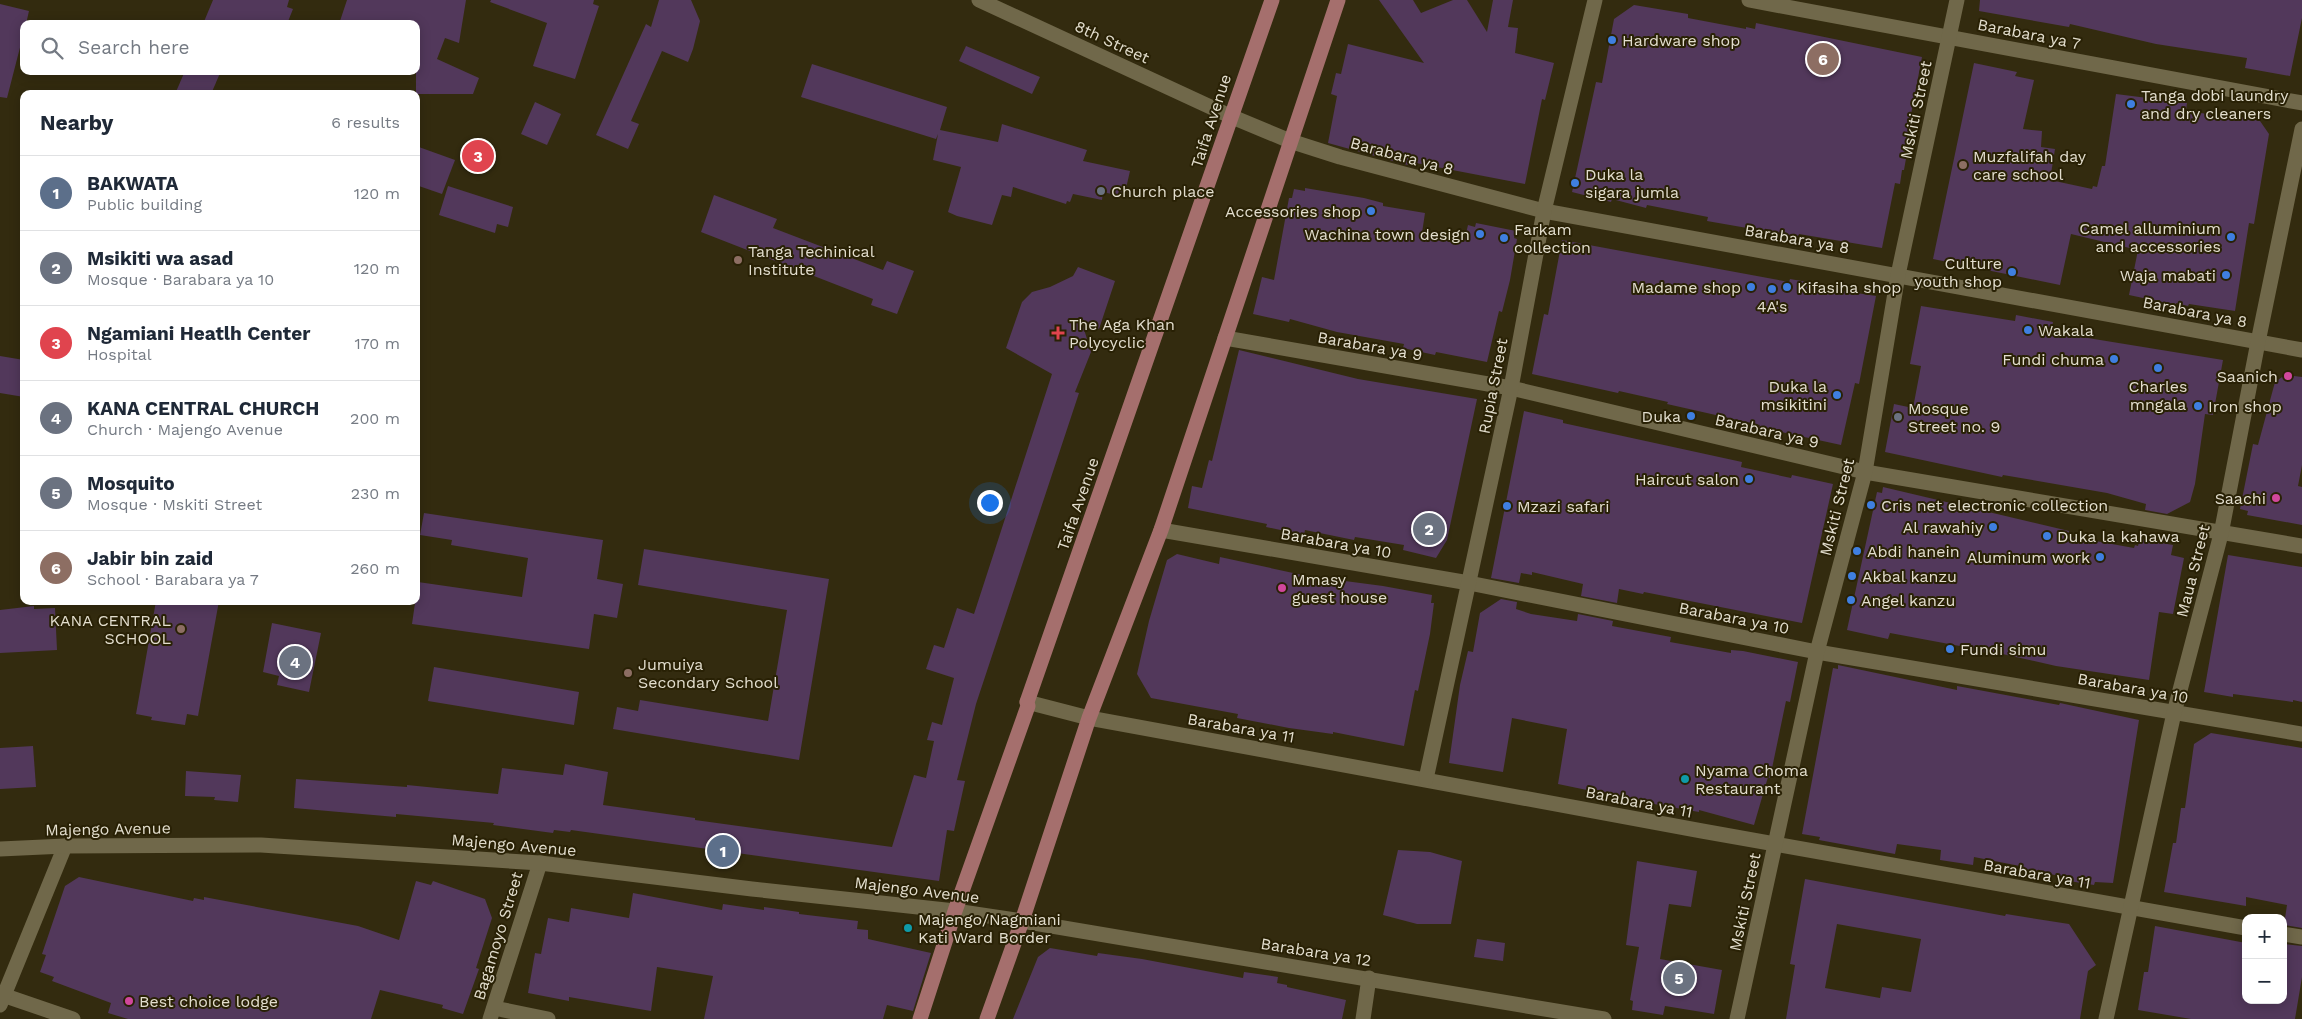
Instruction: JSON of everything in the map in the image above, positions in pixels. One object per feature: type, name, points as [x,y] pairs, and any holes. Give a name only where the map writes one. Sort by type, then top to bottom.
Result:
[{"type":"main road","name":"Taifa Avenue","points":[[920,1019],[955,911],[1028,706],[1027,702],[1272,0]]},
{"type":"main road","points":[[987,1019],[1022,921],[1089,718],[1161,530],[1338,0]]},
{"type":"street","name":"8th Street","points":[[979,0],[1230,116],[1290,141]]},
{"type":"street","name":"Rupia Street","points":[[1426,779],[1512,388],[1544,211],[1595,0]]},
{"type":"street","name":"Barabara ya 7","points":[[1749,0],[2302,103]]},
{"type":"street","name":"Mskiti Street","points":[[1737,1019],[1817,652],[1864,472],[1898,275],[1957,0]]},
{"type":"street","name":"Maua Street","points":[[2106,1019],[2174,713],[2221,534],[2302,129]]},
{"type":"street","name":"Barabara ya 8","points":[[1290,141],[1340,158],[1544,211],[2302,350]]},
{"type":"street","name":"Barabara ya 9","points":[[1225,338],[1512,388],[1864,472],[2221,534],[2302,546]]},
{"type":"street","name":"Barabara ya 10","points":[[1161,530],[1468,583],[1817,652],[2302,734]]},
{"type":"street","name":"Barabara ya 11","points":[[1027,702],[1089,718],[2130,909],[2242,927]]},
{"type":"street","name":"Majengo Avenue","points":[[0,848],[262,845],[540,863],[955,911],[1022,921]]},
{"type":"street","points":[[64,846],[1,998],[73,1019]]},
{"type":"street","name":"Bagamoyo Street","points":[[492,1013],[540,863]]},
{"type":"street","name":"Barabara ya 12","points":[[1022,921],[1604,1019]]},
{"type":"street","points":[[2287,935],[2302,937]]},
{"type":"street","points":[[1363,1019],[1369,978]]},
{"type":"street","points":[[492,1013],[548,1019]]},
{"type":"building","points":[[213,0],[289,0],[287,7],[293,9],[289,20],[205,20]]},
{"type":"building","points":[[347,0],[466,0],[459,43],[445,38],[437,59],[479,78],[473,94],[420,94],[420,90],[416,90],[416,75],[420,75],[420,20],[340,20]]},
{"type":"building","points":[[491,0],[594,0],[593,4],[599,6],[575,79],[533,66],[547,23],[490,2]]},
{"type":"building","points":[[659,0],[691,0],[700,21],[688,62],[662,51],[631,121],[639,124],[628,149],[596,135],[646,24],[651,27]]},
{"type":"building","points":[[1379,0],[1413,0],[1421,13],[1453,0],[1467,0],[1487,32],[1493,0],[1513,0],[1508,27],[1518,28],[1515,53],[1554,63],[1545,100],[1542,99],[1525,184],[1416,163],[1415,167],[1328,143],[1337,96],[1331,94],[1336,73],[1341,74],[1348,44],[1424,63]]},
{"type":"building","points":[[1980,0],[2302,0],[2302,18],[2290,76],[2245,68],[2247,58],[2156,44],[2070,24],[2069,27],[1979,11]]},
{"type":"building","points":[[0,4],[29,11],[27,20],[20,20],[20,48],[7,98],[0,97]]},
{"type":"building","points":[[1634,5],[1688,14],[1688,18],[1746,29],[1746,27],[1755,29],[1756,23],[1922,57],[1908,130],[1911,130],[1904,170],[1902,170],[1900,184],[1895,183],[1882,248],[1799,234],[1798,237],[1707,221],[1708,217],[1647,205],[1646,208],[1612,199],[1611,202],[1572,192],[1596,82],[1602,83],[1614,19]]},
{"type":"building","points":[[966,46],[1040,77],[1032,94],[959,61]]},
{"type":"building","points":[[1974,63],[2017,72],[2015,76],[2034,80],[2023,129],[2042,131],[2041,147],[2055,149],[2050,180],[2092,189],[2093,186],[2097,187],[2102,166],[2105,166],[2116,94],[2187,103],[2186,110],[2232,119],[2232,115],[2260,121],[2269,134],[2254,224],[2249,223],[2235,311],[2189,304],[2188,306],[2176,303],[2176,305],[2129,295],[2138,250],[2071,234],[2060,285],[1933,259]]},
{"type":"building","points":[[812,64],[947,107],[940,130],[998,142],[1002,124],[1087,150],[1083,161],[1130,171],[1124,197],[1103,192],[1102,200],[1073,194],[1070,202],[1067,201],[1066,204],[1013,187],[1011,197],[1002,195],[992,225],[957,216],[948,212],[961,167],[933,160],[938,134],[936,139],[801,97]]},
{"type":"building","points":[[183,75],[219,75],[213,90],[177,90]]},
{"type":"building","points":[[535,102],[561,114],[547,145],[521,134]]},
{"type":"building","points":[[420,147],[455,160],[442,194],[420,186]]},
{"type":"building","points":[[448,186],[513,207],[508,227],[497,224],[495,233],[439,215]]},
{"type":"building","points":[[1305,188],[1364,198],[1383,203],[1383,206],[1425,213],[1422,233],[1464,242],[1468,225],[1475,227],[1476,223],[1516,231],[1514,238],[1517,239],[1510,280],[1502,312],[1499,311],[1487,362],[1436,352],[1435,355],[1403,348],[1404,344],[1337,332],[1290,319],[1289,322],[1253,314],[1262,277],[1274,280],[1289,198],[1292,198],[1294,189],[1305,191]]},
{"type":"building","points":[[714,195],[777,219],[773,228],[883,270],[887,261],[914,271],[897,314],[871,305],[873,299],[701,232]]},
{"type":"building","points":[[1562,240],[1789,282],[1790,279],[1825,285],[1824,288],[1876,296],[1859,384],[1855,383],[1841,445],[1759,427],[1760,425],[1667,404],[1668,402],[1532,374],[1544,314],[1548,315]]},
{"type":"building","points":[[1078,267],[1115,281],[1099,329],[1083,326],[1091,352],[1075,392],[1079,393],[976,704],[957,780],[965,781],[954,831],[947,830],[939,881],[571,830],[570,832],[554,830],[553,833],[493,825],[494,823],[396,814],[396,817],[294,808],[296,779],[407,787],[407,785],[498,794],[502,768],[563,775],[565,764],[608,772],[603,805],[695,818],[695,820],[892,847],[914,775],[926,778],[934,741],[927,740],[932,722],[942,725],[954,678],[926,669],[934,645],[944,648],[957,608],[974,614],[1052,374],[1006,348],[1022,302],[1032,292],[1050,287],[1073,276]]},
{"type":"building","points":[[1921,306],[2015,321],[2016,315],[2053,322],[2051,332],[2223,360],[2213,415],[2205,414],[2195,484],[2190,502],[2167,514],[2145,510],[2146,504],[2107,493],[2003,475],[2002,477],[1885,452],[1894,404],[1913,408],[1921,366],[1910,364]]},
{"type":"building","points":[[1239,350],[1358,379],[1477,399],[1447,540],[1436,558],[1403,550],[1404,545],[1355,537],[1354,540],[1305,530],[1304,535],[1266,527],[1267,524],[1188,508],[1192,486],[1202,488],[1209,460],[1212,461]]},
{"type":"building","points":[[0,356],[20,359],[20,396],[0,393]]},
{"type":"building","points":[[2285,375],[2302,377],[2302,465],[2298,486],[2302,487],[2302,525],[2247,515],[2248,511],[2240,509],[2253,444],[2258,445],[2275,382]]},
{"type":"building","points":[[1524,411],[1563,420],[1563,423],[1742,462],[1741,467],[1791,478],[1792,475],[1833,484],[1802,623],[1644,592],[1643,594],[1619,589],[1617,603],[1581,596],[1583,584],[1532,572],[1532,575],[1521,573],[1519,583],[1491,578]]},
{"type":"building","points":[[1883,487],[2069,531],[2068,536],[2134,548],[2135,545],[2138,546],[2140,539],[2173,545],[2171,555],[2184,558],[2173,614],[2159,612],[2149,680],[2056,666],[1890,633],[1888,639],[1847,630],[1877,492],[1882,493]]},
{"type":"building","points":[[424,513],[603,540],[597,579],[623,584],[617,618],[594,614],[589,649],[412,624],[415,605],[420,605],[420,582],[522,597],[528,558],[451,545],[452,540],[420,535]]},
{"type":"building","points":[[644,549],[829,579],[799,760],[613,729],[617,707],[638,711],[640,700],[768,721],[787,610],[638,585]]},
{"type":"building","points":[[1177,554],[1219,564],[1220,557],[1307,576],[1383,586],[1432,595],[1431,603],[1434,603],[1430,634],[1418,691],[1415,690],[1404,746],[1333,732],[1333,734],[1289,728],[1237,718],[1238,714],[1151,698],[1137,674],[1149,621],[1167,560]]},
{"type":"building","points":[[2228,555],[2302,567],[2302,702],[2233,694],[2233,697],[2204,692]]},
{"type":"building","points":[[1501,599],[1517,602],[1516,609],[1531,614],[1577,621],[1578,614],[1613,621],[1612,626],[1671,637],[1670,642],[1731,653],[1731,650],[1743,651],[1798,662],[1790,702],[1786,701],[1770,778],[1768,777],[1754,825],[1699,810],[1699,812],[1654,804],[1558,784],[1567,729],[1512,718],[1503,772],[1449,763],[1460,685],[1468,651],[1473,652],[1480,613]]},
{"type":"building","points":[[155,605],[218,605],[198,716],[187,714],[185,725],[151,720],[152,717],[136,714]]},
{"type":"building","points":[[34,606],[34,609],[55,608],[57,650],[0,653],[0,610]]},
{"type":"building","points":[[272,623],[321,633],[309,692],[277,685],[279,676],[263,672]]},
{"type":"building","points":[[1838,665],[1957,690],[1957,686],[2059,705],[2060,703],[2139,720],[2113,883],[2095,882],[2094,885],[2069,881],[2070,878],[1974,857],[1973,865],[1940,860],[1941,850],[1897,844],[1895,854],[1819,840],[1820,837],[1802,834],[1833,668],[1838,669]]},
{"type":"building","points":[[434,667],[579,692],[574,725],[428,701]]},
{"type":"building","points":[[2211,733],[2302,748],[2302,928],[2287,926],[2287,905],[2246,897],[2246,906],[2164,892],[2173,843],[2176,843],[2181,808],[2185,808],[2194,744]]},
{"type":"building","points":[[33,746],[36,787],[0,789],[0,748]]},
{"type":"building","points":[[186,771],[241,775],[238,802],[214,800],[215,797],[185,796]]},
{"type":"building","points":[[1398,850],[1430,852],[1462,861],[1451,924],[1417,924],[1383,915]]},
{"type":"building","points":[[1637,861],[1697,871],[1691,907],[1669,904],[1660,959],[1722,970],[1714,1014],[1665,1006],[1663,1015],[1632,1010],[1633,1001],[1630,1000],[1639,947],[1626,945]]},
{"type":"building","points":[[79,877],[193,901],[194,898],[204,900],[204,897],[358,926],[399,940],[416,881],[431,885],[433,881],[485,899],[492,918],[476,968],[479,969],[463,1014],[442,1008],[443,1005],[380,990],[371,1019],[128,1019],[108,1013],[111,1003],[52,981],[54,977],[40,972],[46,955],[42,954],[65,886]]},
{"type":"building","points":[[1805,879],[2005,916],[2006,914],[2069,924],[2096,965],[2088,971],[2080,1019],[1786,1019],[1795,965],[1790,964]],"holes":[[[1837,924],[1921,939],[1911,992],[1882,987],[1880,998],[1825,988]]]},
{"type":"building","points":[[633,893],[722,910],[723,904],[764,910],[764,907],[799,912],[799,914],[858,921],[857,929],[868,930],[868,939],[931,953],[913,1011],[887,1005],[883,1019],[704,1019],[713,976],[657,967],[651,1011],[569,997],[569,1001],[528,993],[535,953],[541,954],[548,918],[569,922],[571,908],[629,918]]},
{"type":"building","points":[[2155,926],[2242,942],[2242,1004],[2287,1004],[2287,944],[2302,946],[2302,977],[2295,1019],[2191,1019],[2138,1010],[2144,972],[2148,972]]},
{"type":"building","points":[[1477,939],[1505,943],[1503,961],[1474,957]]},
{"type":"building","points":[[1050,948],[1097,956],[1098,953],[1142,959],[1243,978],[1244,972],[1278,977],[1277,983],[1287,985],[1287,987],[1346,1000],[1342,1019],[1013,1019],[1038,957]]},
{"type":"place","name":"Hardware shop","points":[[1612,40]]},
{"type":"place","name":"Jabir bin zaid","points":[[1823,59]]},
{"type":"place","name":"Tanga dobi laundry and dry cleaners","points":[[2131,104]]},
{"type":"place","name":"Ngamiani Heatlh Center","points":[[478,156]]},
{"type":"place","name":"Muzfalifah day care school","points":[[1963,165]]},
{"type":"place","name":"Duka la sigara jumla","points":[[1575,183]]},
{"type":"place","name":"Church place","points":[[1101,191]]},
{"type":"place","name":"Accessories shop","points":[[1371,211]]},
{"type":"place","name":"Wachina town design","points":[[1480,234]]},
{"type":"place","name":"Camel alluminium and accessories","points":[[2231,237]]},
{"type":"place","name":"Farkam collection","points":[[1504,238]]},
{"type":"place","name":"Tanga Techinical Institute","points":[[738,260]]},
{"type":"place","name":"Culture youth shop","points":[[2012,272]]},
{"type":"place","name":"Waja mabati","points":[[2226,275]]},
{"type":"place","name":"Madame shop","points":[[1751,287]]},
{"type":"place","name":"Kifasiha shop","points":[[1787,287]]},
{"type":"place","name":"4A's","points":[[1772,289]]},
{"type":"place","name":"Wakala","points":[[2028,330]]},
{"type":"place","name":"The Aga Khan Polycyclic","points":[[1058,333]]},
{"type":"place","name":"Fundi chuma","points":[[2114,359]]},
{"type":"place","name":"Charles mngala","points":[[2158,368]]},
{"type":"place","name":"Saanich","points":[[2288,376]]},
{"type":"place","name":"Duka la msikitini","points":[[1837,395]]},
{"type":"place","name":"Iron shop","points":[[2198,406]]},
{"type":"place","name":"Duka","points":[[1691,416]]},
{"type":"place","name":"Mosque Street no. 9","points":[[1898,417]]},
{"type":"place","name":"Haircut salon","points":[[1749,479]]},
{"type":"place","name":"Saachi","points":[[2276,498]]},
{"type":"place","name":"Cris net electronic collection","points":[[1871,505]]},
{"type":"place","name":"Mzazi safari","points":[[1507,506]]},
{"type":"place","name":"Al rawahiy","points":[[1993,527]]},
{"type":"place","name":"Msikiti wa asad","points":[[1429,529]]},
{"type":"place","name":"Duka la kahawa","points":[[2047,536]]},
{"type":"place","name":"Abdi hanein","points":[[1857,551]]},
{"type":"place","name":"Aluminum work","points":[[2100,557]]},
{"type":"place","name":"Akbal kanzu","points":[[1852,576]]},
{"type":"place","name":"Mmasy guest house","points":[[1282,588]]},
{"type":"place","name":"Angel kanzu","points":[[1851,600]]},
{"type":"place","name":"KANA CENTRAL SCHOOL","points":[[181,629]]},
{"type":"place","name":"Fundi simu","points":[[1950,649]]},
{"type":"place","name":"KANA CENTRAL CHURCH","points":[[295,662]]},
{"type":"place","name":"Jumuiya Secondary School","points":[[628,673]]},
{"type":"place","name":"Nyama Choma Restaurant","points":[[1685,779]]},
{"type":"place","name":"BAKWATA","points":[[723,851]]},
{"type":"place","name":"Majengo/Nagmiani Kati Ward Border","points":[[908,928]]},
{"type":"place","name":"Mosquito","points":[[1679,978]]},
{"type":"place","name":"Best choice lodge","points":[[129,1001]]}]
